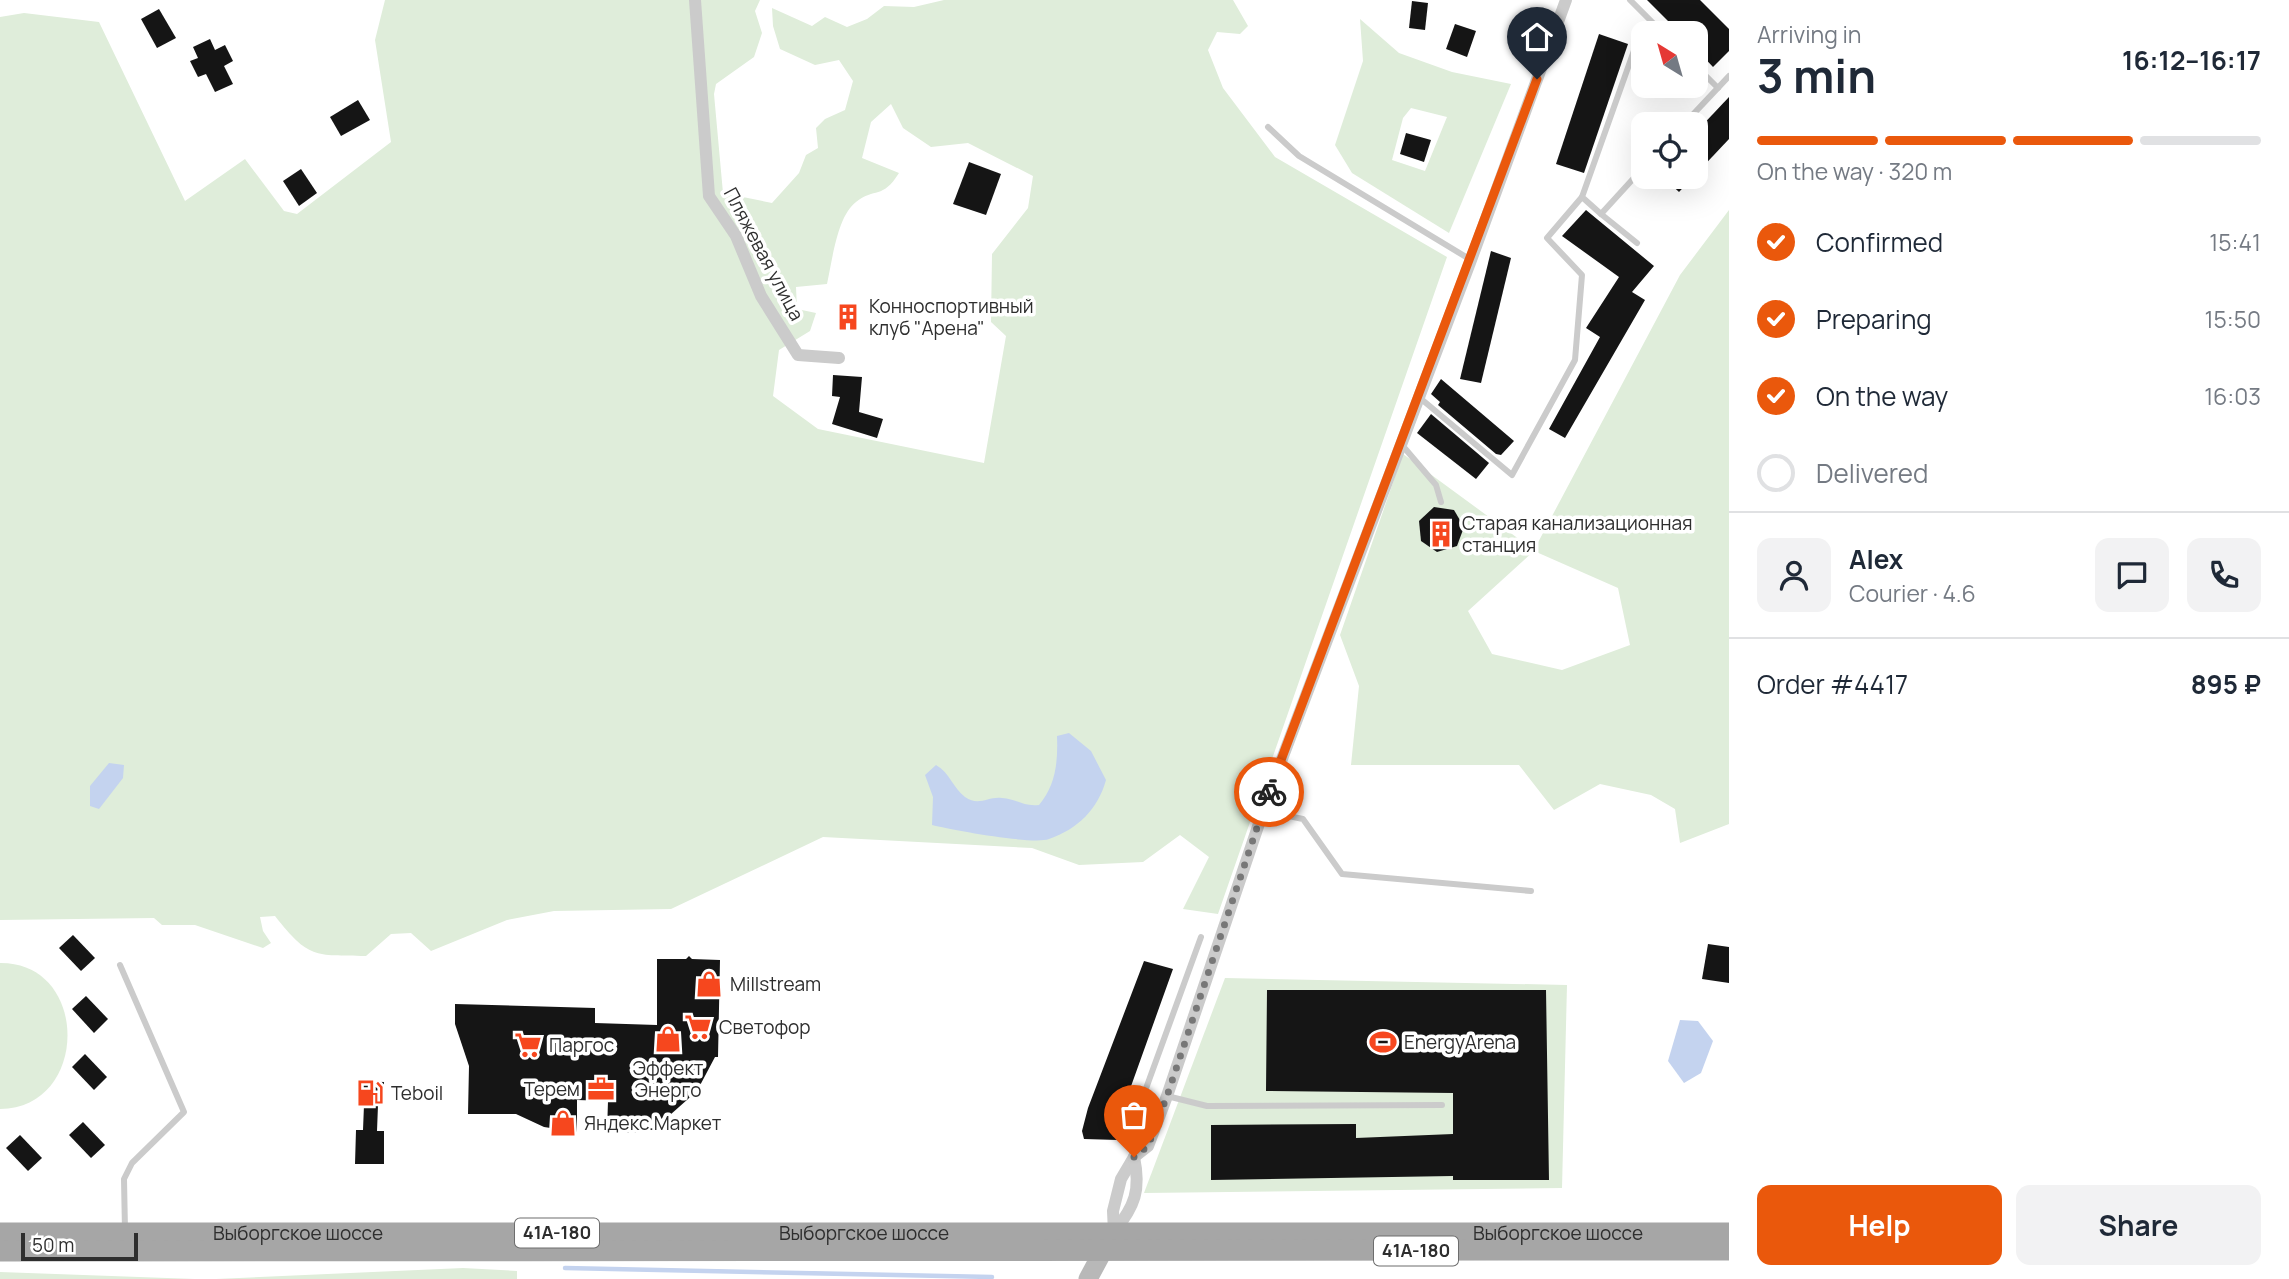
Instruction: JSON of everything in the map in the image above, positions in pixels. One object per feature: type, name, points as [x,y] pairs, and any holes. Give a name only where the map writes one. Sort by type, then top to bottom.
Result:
[{"type":"main road","name":"Выборгское шоссе","points":[[0,1233],[1109,1241],[1729,1250]]},
{"type":"main road","name":"Выборгское шоссе","points":[[0,1251],[1729,1233]]},
{"type":"street","name":"Пляжевая улица","points":[[695,0],[709,196],[736,236],[761,296],[798,355],[839,358]]},
{"type":"street","points":[[1088,1279],[1109,1241],[1130,1212],[1139,1182],[1134,1157],[1148,1146],[1167,1096],[1264,811],[1566,0]]},
{"type":"lane","points":[[1630,0],[1651,21]]},
{"type":"lane","points":[[1419,397],[1513,475],[1575,360],[1582,275],[1547,239],[1582,197],[1631,59]]},
{"type":"lane","points":[[1695,112],[1729,76]]},
{"type":"lane","points":[[1708,78],[1718,88]]},
{"type":"lane","points":[[1268,127],[1299,156],[1471,260]]},
{"type":"lane","points":[[1601,214],[1631,181]]},
{"type":"lane","points":[[1582,197],[1636,243]]},
{"type":"lane","points":[[1401,444],[1436,485],[1441,502]]},
{"type":"lane","points":[[1264,811],[1303,819],[1342,874],[1531,891]]},
{"type":"lane","points":[[1134,1157],[1128,1138],[1201,937]]},
{"type":"lane","points":[[120,965],[184,1112],[132,1163],[124,1179],[125,1234]]},
{"type":"lane","points":[[1167,1096],[1207,1106],[1442,1105]]},
{"type":"green space","points":[[385,0],[760,0],[755,11],[762,33],[754,57],[716,84],[714,94],[723,193],[772,203],[799,173],[806,155],[818,148],[816,128],[825,119],[845,110],[853,81],[839,60],[815,65],[780,49],[773,26],[772,8],[812,26],[825,17],[847,27],[867,19],[884,6],[914,7],[944,0],[1233,0],[1248,26],[1240,34],[1217,32],[1208,50],[1223,88],[1275,157],[1447,257],[1218,914],[1183,909],[1209,857],[1180,835],[1143,862],[1079,865],[1032,848],[823,837],[671,909],[554,911],[507,920],[431,951],[411,933],[391,934],[366,956],[314,952],[296,940],[275,916],[260,917],[263,931],[271,943],[263,948],[195,925],[162,925],[154,918],[0,920],[0,17],[24,13],[99,22],[185,201],[245,159],[284,211],[297,214],[391,142],[375,40]],"holes":[[[891,104],[903,128],[931,147],[968,143],[1033,176],[1028,208],[992,254],[991,322],[1006,336],[984,463],[818,429],[773,396],[779,350],[810,331],[816,313],[797,309],[796,287],[827,284],[836,240],[844,218],[856,202],[888,187],[899,173],[862,158],[871,122]]]},
{"type":"green space","points":[[1360,19],[1399,53],[1452,72],[1511,84],[1449,233],[1352,173],[1335,145],[1363,61]],"holes":[[[1411,108],[1447,117],[1425,171],[1392,160],[1403,118]]]},
{"type":"green space","points":[[1729,210],[1729,824],[1680,843],[1675,809],[1651,795],[1600,784],[1554,810],[1519,765],[1351,765],[1359,686],[1340,635],[1403,454],[1534,550],[1680,275]],"holes":[[[1534,551],[1618,588],[1630,645],[1562,670],[1492,654],[1468,611]]]},
{"type":"green space","points":[[0,963],[30,969],[51,985],[63,1008],[68,1035],[63,1062],[51,1086],[30,1102],[0,1109]]},
{"type":"green space","name":"EnergyArena","points":[[1225,978],[1567,985],[1562,1188],[1144,1193]]},
{"type":"green space","points":[[463,1268],[517,1271],[517,1279],[216,1279]]},
{"type":"green space","points":[[0,1272],[195,1279],[0,1279]]},
{"type":"water","points":[[1069,733],[1091,751],[1106,780],[1098,800],[1078,824],[1059,835],[1040,840],[1010,839],[932,825],[933,797],[925,775],[936,765],[970,800],[1002,798],[1039,805],[1055,772],[1057,736]]},
{"type":"water","points":[[109,763],[124,765],[123,778],[99,809],[90,806],[90,786]]},
{"type":"water","points":[[1680,1020],[1698,1021],[1713,1041],[1701,1073],[1684,1083],[1668,1061]]},
{"type":"building","points":[[1647,0],[1700,0],[1729,29],[1729,51],[1713,67],[1708,62],[1708,21],[1668,21]]},
{"type":"building","points":[[1412,1],[1428,3],[1425,30],[1409,28]]},
{"type":"building","points":[[159,9],[176,38],[157,48],[141,19]]},
{"type":"building","points":[[1455,24],[1476,31],[1467,57],[1446,49]]},
{"type":"building","points":[[1599,34],[1628,44],[1584,173],[1556,164]]},
{"type":"building","points":[[210,39],[215,50],[225,45],[233,61],[224,66],[233,84],[215,92],[206,74],[198,77],[190,61],[198,58],[193,47]]},
{"type":"building","points":[[1729,97],[1729,139],[1708,161],[1708,119]]},
{"type":"building","points":[[358,100],[370,120],[341,136],[330,117]]},
{"type":"building","points":[[1406,133],[1431,140],[1424,162],[1400,154]]},
{"type":"building","points":[[969,162],[1001,174],[986,215],[953,204]]},
{"type":"building","points":[[301,169],[317,193],[299,206],[283,181]]},
{"type":"building","points":[[1586,210],[1654,266],[1632,292],[1645,300],[1565,438],[1549,429],[1600,337],[1586,328],[1619,277],[1562,236]]},
{"type":"building","points":[[1491,251],[1511,258],[1481,383],[1460,379]]},
{"type":"building","name":"Конноспортивный клуб \"Арена\"","points":[[858,305],[858,328],[838,328],[837,306]]},
{"type":"building","points":[[833,375],[862,377],[859,412],[883,419],[877,438],[832,424],[840,397],[832,396]]},
{"type":"building","points":[[1441,379],[1514,441],[1501,455],[1496,454],[1438,405],[1440,402],[1431,394]]},
{"type":"building","points":[[1431,414],[1489,463],[1476,479],[1417,433]]},
{"type":"building","name":"Старая канализационная станция","points":[[1434,507],[1454,510],[1464,527],[1457,546],[1437,552],[1421,541],[1419,521]]},
{"type":"building","points":[[73,935],[95,958],[81,971],[59,948]]},
{"type":"building","points":[[1708,944],[1729,947],[1729,983],[1702,979]]},
{"type":"building","name":"Паргос","points":[[689,956],[692,959],[720,960],[718,1057],[715,1057],[697,1091],[670,1115],[639,1129],[639,1133],[607,1132],[608,1101],[577,1100],[577,1132],[544,1127],[516,1114],[468,1114],[469,1066],[455,1024],[455,1004],[595,1008],[595,1023],[657,1025],[657,959],[686,959]]},
{"type":"building","points":[[1144,961],[1173,969],[1120,1117],[1118,1140],[1084,1139],[1082,1131],[1088,1108]]},
{"type":"building","name":"EnergyArena","points":[[1267,990],[1546,990],[1549,1180],[1453,1180],[1453,1176],[1211,1180],[1211,1125],[1356,1124],[1356,1138],[1453,1134],[1453,1093],[1266,1091]]},
{"type":"building","points":[[86,996],[108,1019],[94,1033],[72,1009]]},
{"type":"building","points":[[85,1054],[107,1077],[94,1090],[72,1067]]},
{"type":"building","points":[[357,1081],[384,1082],[384,1105],[378,1105],[377,1131],[384,1131],[384,1164],[355,1164],[356,1130],[363,1130],[364,1105],[357,1105]]},
{"type":"building","points":[[83,1122],[105,1145],[91,1158],[69,1135]]},
{"type":"building","points":[[20,1135],[42,1158],[28,1171],[6,1148]]},
{"type":"waterway","points":[[565,1268],[992,1277]]},
{"type":"way so far","points":[[1134,1157],[1148,1146],[1167,1096],[1269,792]]},
{"type":"place","name":"Конноспортивный клуб \"Арена\"","points":[[848,317]]},
{"type":"place","name":"Старая канализационная станция","points":[[1441,534]]},
{"type":"place","name":"Millstream","points":[[709,984]]},
{"type":"place","name":"Светофор","points":[[698,1027]]},
{"type":"place","name":"Эффект Энерго","points":[[668,1039]]},
{"type":"place","name":"EnergyArena","points":[[1383,1042]]},
{"type":"place","name":"Паргос","points":[[528,1045]]},
{"type":"place","name":"Терем","points":[[601,1089]]},
{"type":"place","name":"Teboil","points":[[370,1093]]},
{"type":"place","name":"Яндекс.Маркет","points":[[563,1123]]},
{"type":"route","points":[[1269,792],[1537,79]]}]
